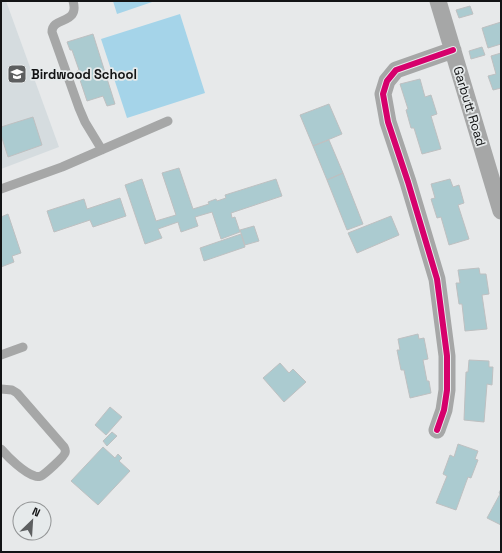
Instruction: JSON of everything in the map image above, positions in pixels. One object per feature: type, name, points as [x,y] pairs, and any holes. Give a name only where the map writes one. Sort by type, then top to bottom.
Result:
[{"type":"street","name":"Garbutt Road","points":[[438,1],[501,211]]},
{"type":"street","points":[[437,430],[444,410],[447,390],[447,356],[437,279],[411,190],[388,122],[383,94],[387,81],[396,70],[453,50]]},
{"type":"lane","points":[[73,1],[73,14],[52,28],[52,32],[79,108],[85,122],[102,150]]},
{"type":"lane","points":[[1,189],[22,183],[62,167],[168,121]]},
{"type":"lane","points":[[1,355],[23,347]]},
{"type":"lane","points":[[1,389],[12,390],[17,393],[64,446],[65,453],[62,458],[42,475],[37,477],[11,460],[1,449]]},
{"type":"shaded area","name":"Birdwood School","points":[[1,1],[6,1],[59,147],[1,169]]},
{"type":"shaded area","points":[[113,1],[155,1],[117,14]]},
{"type":"shaded area","points":[[180,14],[205,93],[127,118],[101,39]]},
{"type":"building","points":[[470,6],[473,14],[459,18],[456,10]]},
{"type":"building","points":[[501,22],[501,44],[488,48],[482,28]]},
{"type":"building","points":[[93,34],[115,104],[107,106],[103,96],[87,101],[77,71],[79,70],[72,50],[70,50],[67,42]]},
{"type":"building","points":[[482,47],[485,55],[471,59],[469,51]]},
{"type":"building","points":[[501,53],[501,88],[493,90],[488,76],[496,74],[491,56]]},
{"type":"building","points":[[420,79],[425,97],[431,95],[437,114],[431,116],[441,149],[422,154],[414,128],[411,128],[406,110],[408,109],[400,84]]},
{"type":"building","points":[[329,104],[342,134],[313,146],[300,115]]},
{"type":"building","points":[[33,117],[42,145],[8,157],[1,135],[1,127]]},
{"type":"building","points":[[329,140],[343,173],[327,180],[313,146]]},
{"type":"building","points":[[179,168],[193,209],[209,204],[208,202],[216,199],[217,201],[226,198],[225,195],[276,179],[282,196],[231,213],[232,218],[235,217],[240,232],[221,239],[212,212],[195,217],[198,226],[181,232],[178,222],[158,229],[162,238],[145,244],[125,185],[142,179],[156,221],[176,215],[162,173]]},
{"type":"building","points":[[343,173],[363,224],[347,230],[327,180]]},
{"type":"building","points":[[450,179],[453,187],[459,185],[464,203],[458,205],[469,239],[449,245],[441,217],[437,218],[431,199],[435,198],[431,184]]},
{"type":"building","points":[[120,198],[126,216],[93,227],[90,220],[54,232],[47,211],[84,199],[87,209]]},
{"type":"building","points":[[8,214],[21,253],[12,256],[14,262],[1,267],[1,217]]},
{"type":"building","points":[[391,216],[399,235],[357,253],[348,233]]},
{"type":"building","points":[[254,226],[259,241],[245,245],[240,230]]},
{"type":"building","points":[[241,234],[245,247],[204,261],[200,248]]},
{"type":"building","points":[[479,268],[480,274],[486,274],[489,294],[482,295],[487,329],[465,331],[462,304],[459,304],[456,283],[460,283],[458,270]]},
{"type":"building","points":[[418,334],[419,339],[424,338],[428,359],[423,360],[431,393],[410,398],[404,370],[401,370],[397,350],[400,350],[398,339]]},
{"type":"building","points":[[469,360],[489,361],[489,367],[493,367],[492,385],[487,384],[484,422],[464,420],[466,372],[468,372]]},
{"type":"building","points":[[280,363],[289,373],[293,369],[306,382],[284,402],[263,378]]},
{"type":"building","points":[[110,407],[122,417],[106,435],[95,425]]},
{"type":"building","points":[[112,432],[117,436],[107,446],[103,441]]},
{"type":"building","points":[[458,444],[478,451],[475,459],[478,460],[471,478],[468,477],[456,510],[436,503],[447,476],[443,474],[450,455],[454,457]]},
{"type":"building","points":[[103,447],[115,458],[118,454],[122,458],[119,461],[130,471],[98,505],[71,481]]},
{"type":"building","points":[[501,489],[501,525],[487,518],[500,494]]},
{"type":"cycle path","points":[[437,430],[444,410],[447,390],[447,356],[437,279],[408,182],[388,122],[383,94],[387,81],[396,70],[453,50]]},
{"type":"place","name":"Birdwood School","points":[[17,74]]}]
